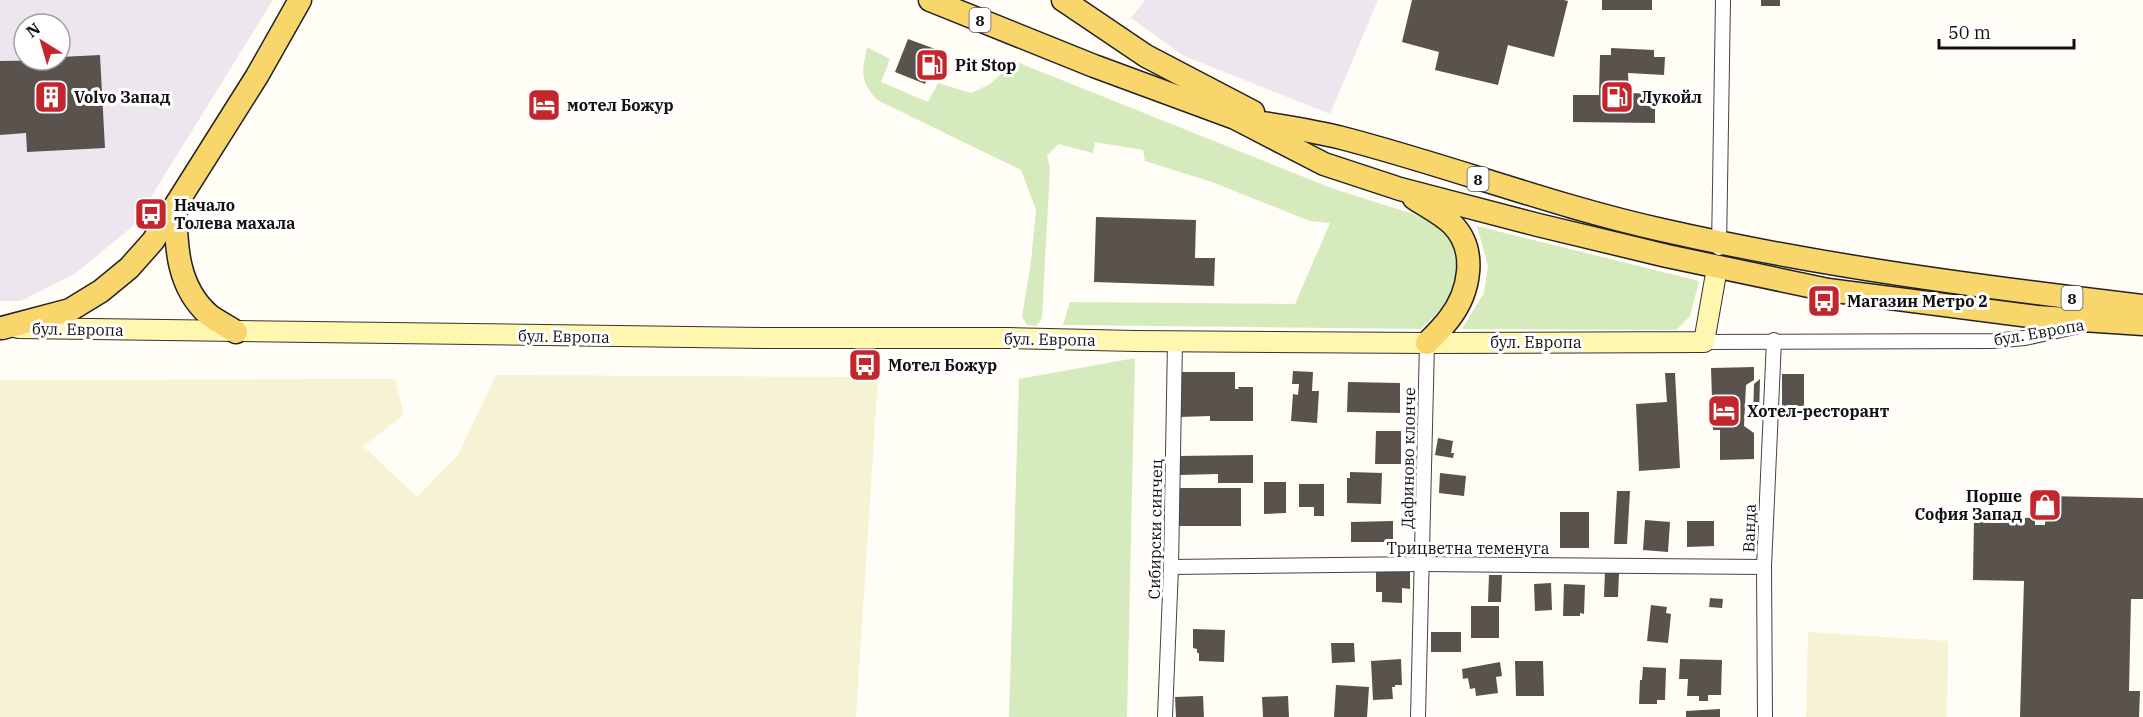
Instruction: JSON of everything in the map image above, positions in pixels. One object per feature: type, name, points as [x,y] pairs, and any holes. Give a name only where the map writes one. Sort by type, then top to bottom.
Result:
[{"type":"main road","points":[[1,328],[70,310],[100,291],[129,268],[153,241],[175,207],[257,76],[300,0]]},
{"type":"main road","name":"8","points":[[930,0],[1094,66],[1235,118],[1324,164],[1400,189],[1717,268],[1828,290],[2037,317],[2143,324]]},
{"type":"main road","points":[[1062,0],[1146,56],[1281,126]]},
{"type":"main road","name":"8","points":[[1235,118],[1341,138],[1536,197],[1719,243],[1806,261],[1897,275],[2143,306]]},
{"type":"main road","points":[[1400,189],[1453,225],[1465,244],[1470,266],[1464,290],[1451,317],[1427,343]]},
{"type":"main road","points":[[175,207],[176,243],[180,268],[189,291],[208,314],[236,332]]},
{"type":"street","points":[[1704,342],[1719,243],[1723,0]]},
{"type":"street","name":"бул. Европа","points":[[1,328],[762,339],[1008,338],[1427,343],[1992,341],[2025,338],[2099,321]]},
{"type":"street","name":"Ванда","points":[[1765,717],[1764,567],[1774,340]]},
{"type":"street","name":"Сибирски синчец","points":[[1165,717],[1171,567],[1175,341]]},
{"type":"street","name":"Дафиново клонче","points":[[1418,717],[1427,343]]},
{"type":"street","name":"Трицветна теменуга","points":[[1171,567],[1422,564],[1764,567]]},
{"type":"shaded area","points":[[0,0],[273,0],[133,226],[76,273],[21,301],[0,301]]},
{"type":"shaded area","points":[[1145,0],[1378,0],[1330,114],[1184,56],[1131,18]]},
{"type":"shaded area","points":[[496,375],[878,377],[856,717],[0,717],[0,380],[395,379],[404,415],[363,446],[417,497],[458,455]]},
{"type":"shaded area","points":[[1808,632],[1948,641],[1947,717],[1806,717]]},
{"type":"green space","points":[[867,47],[890,59],[881,82],[928,102],[938,83],[971,93],[990,84],[1014,61],[1334,189],[1432,220],[1452,242],[1458,275],[1448,302],[1421,329],[1063,325],[1070,302],[1295,304],[1330,223],[1310,221],[1212,182],[1145,161],[1143,150],[1095,142],[1093,153],[1058,144],[1047,156],[1050,168],[1042,318],[1036,326],[1027,325],[1022,317],[1036,210],[1021,170],[877,100],[867,87],[863,75]]},
{"type":"green space","points":[[1477,226],[1699,281],[1690,316],[1676,330],[1462,329],[1484,293],[1488,266]]},
{"type":"green space","points":[[1135,358],[1127,717],[1009,717],[1019,379]]},
{"type":"building","points":[[1412,0],[1568,1],[1554,57],[1508,45],[1498,85],[1435,70],[1439,52],[1402,42]]},
{"type":"building","points":[[1602,0],[1652,0],[1652,10],[1602,10]]},
{"type":"building","points":[[1761,0],[1780,0],[1780,6],[1761,6]]},
{"type":"building","points":[[908,39],[938,50],[925,84],[895,72]]},
{"type":"building","points":[[1611,48],[1654,50],[1654,57],[1665,57],[1664,75],[1628,73],[1629,93],[1655,94],[1655,123],[1573,122],[1573,95],[1599,95],[1600,55],[1611,55]]},
{"type":"building","name":"Volvo Запад","points":[[100,55],[105,148],[27,152],[26,133],[0,135],[0,61],[12,61],[12,72],[72,72],[72,56]]},
{"type":"building","points":[[1096,217],[1196,220],[1195,258],[1215,258],[1214,286],[1094,282]]},
{"type":"building","points":[[1754,367],[1754,380],[1746,385],[1744,426],[1754,433],[1754,459],[1720,460],[1720,430],[1713,430],[1711,368]]},
{"type":"building","points":[[1293,371],[1313,372],[1312,391],[1319,391],[1317,423],[1291,421],[1293,394],[1298,395],[1299,384],[1292,384]]},
{"type":"building","points":[[1179,372],[1235,372],[1235,389],[1253,387],[1253,421],[1210,421],[1210,416],[1180,417]]},
{"type":"building","points":[[1665,373],[1675,373],[1680,468],[1639,471],[1636,404],[1667,402]]},
{"type":"building","points":[[1782,374],[1804,374],[1804,406],[1782,406]]},
{"type":"building","points":[[1760,379],[1759,417],[1753,417],[1754,384]]},
{"type":"building","points":[[1348,382],[1400,383],[1400,413],[1347,412]]},
{"type":"building","points":[[1376,431],[1401,431],[1401,464],[1375,464]]},
{"type":"building","points":[[1438,438],[1453,441],[1451,453],[1454,453],[1453,458],[1435,455]]},
{"type":"building","points":[[1253,455],[1253,483],[1218,483],[1218,474],[1178,475],[1177,456]]},
{"type":"building","points":[[1350,472],[1382,473],[1381,504],[1347,503],[1347,478],[1350,478]]},
{"type":"building","points":[[1440,473],[1466,476],[1464,496],[1439,493]]},
{"type":"building","points":[[1264,482],[1286,482],[1286,513],[1264,514]]},
{"type":"building","points":[[1299,484],[1324,484],[1324,516],[1314,516],[1314,507],[1299,507]]},
{"type":"building","points":[[1178,488],[1241,488],[1241,526],[1178,526]]},
{"type":"building","points":[[1617,491],[1630,491],[1627,544],[1614,544]]},
{"type":"building","points":[[2046,496],[2143,498],[2143,599],[2131,599],[2129,691],[2140,691],[2139,717],[2020,717],[2024,581],[1973,580],[1974,517],[2035,518],[2035,525],[2045,525]]},
{"type":"building","points":[[1560,512],[1589,512],[1589,548],[1560,548]]},
{"type":"building","points":[[1645,520],[1670,522],[1668,552],[1643,550]]},
{"type":"building","points":[[1393,521],[1393,542],[1351,542],[1351,522]]},
{"type":"building","points":[[1687,521],[1714,521],[1714,546],[1687,547]]},
{"type":"building","points":[[1376,570],[1410,571],[1410,589],[1402,588],[1402,603],[1382,602],[1382,592],[1376,592]]},
{"type":"building","points":[[1605,572],[1619,573],[1618,597],[1604,597]]},
{"type":"building","points":[[1489,575],[1502,575],[1501,602],[1488,602]]},
{"type":"building","points":[[1551,583],[1552,610],[1535,611],[1534,584]]},
{"type":"building","points":[[1564,584],[1585,585],[1584,614],[1563,616]]},
{"type":"building","points":[[1710,598],[1723,599],[1722,608],[1709,607]]},
{"type":"building","points":[[1651,605],[1667,607],[1666,613],[1671,614],[1668,643],[1647,641]]},
{"type":"building","points":[[1471,606],[1499,606],[1499,638],[1471,638]]},
{"type":"building","points":[[1193,629],[1225,630],[1224,662],[1199,661],[1199,653],[1193,648]]},
{"type":"building","points":[[1431,632],[1461,632],[1461,652],[1431,652]]},
{"type":"building","points":[[1331,643],[1354,643],[1355,662],[1332,663]]},
{"type":"building","points":[[1401,659],[1402,685],[1392,687],[1393,699],[1373,700],[1371,661]]},
{"type":"building","points":[[1680,659],[1722,660],[1721,695],[1708,695],[1708,701],[1699,701],[1699,696],[1687,696],[1688,679],[1679,679]]},
{"type":"building","points":[[1515,661],[1543,661],[1544,696],[1516,696]]},
{"type":"building","points":[[1500,662],[1502,676],[1496,677],[1498,693],[1476,696],[1475,688],[1470,689],[1468,678],[1463,679],[1462,669]]},
{"type":"building","points":[[1643,667],[1666,668],[1665,700],[1657,700],[1657,704],[1639,704]]},
{"type":"building","points":[[1336,685],[1369,687],[1367,717],[1334,717]]},
{"type":"building","points":[[1203,696],[1204,717],[1176,717],[1175,697]]},
{"type":"building","points":[[1288,696],[1289,717],[1263,717],[1262,697]]},
{"type":"building","points":[[1720,709],[1720,717],[1686,717],[1686,711]]},
{"type":"place","name":"Pit Stop","points":[[932,65]]},
{"type":"place","name":"Volvo Запад","points":[[51,97]]},
{"type":"place","name":"Лукойл","points":[[1617,97]]},
{"type":"place","name":"мотел Божур","points":[[544,105]]},
{"type":"place","name":"Начало Толева махала","points":[[151,214]]},
{"type":"place","name":"Магазин Метро 2","points":[[1824,301]]},
{"type":"place","name":"Мотел Божур","points":[[865,365]]},
{"type":"place","name":"Хотел-ресторант","points":[[1724,411]]},
{"type":"place","name":"Порше София Запад","points":[[2045,505]]}]
